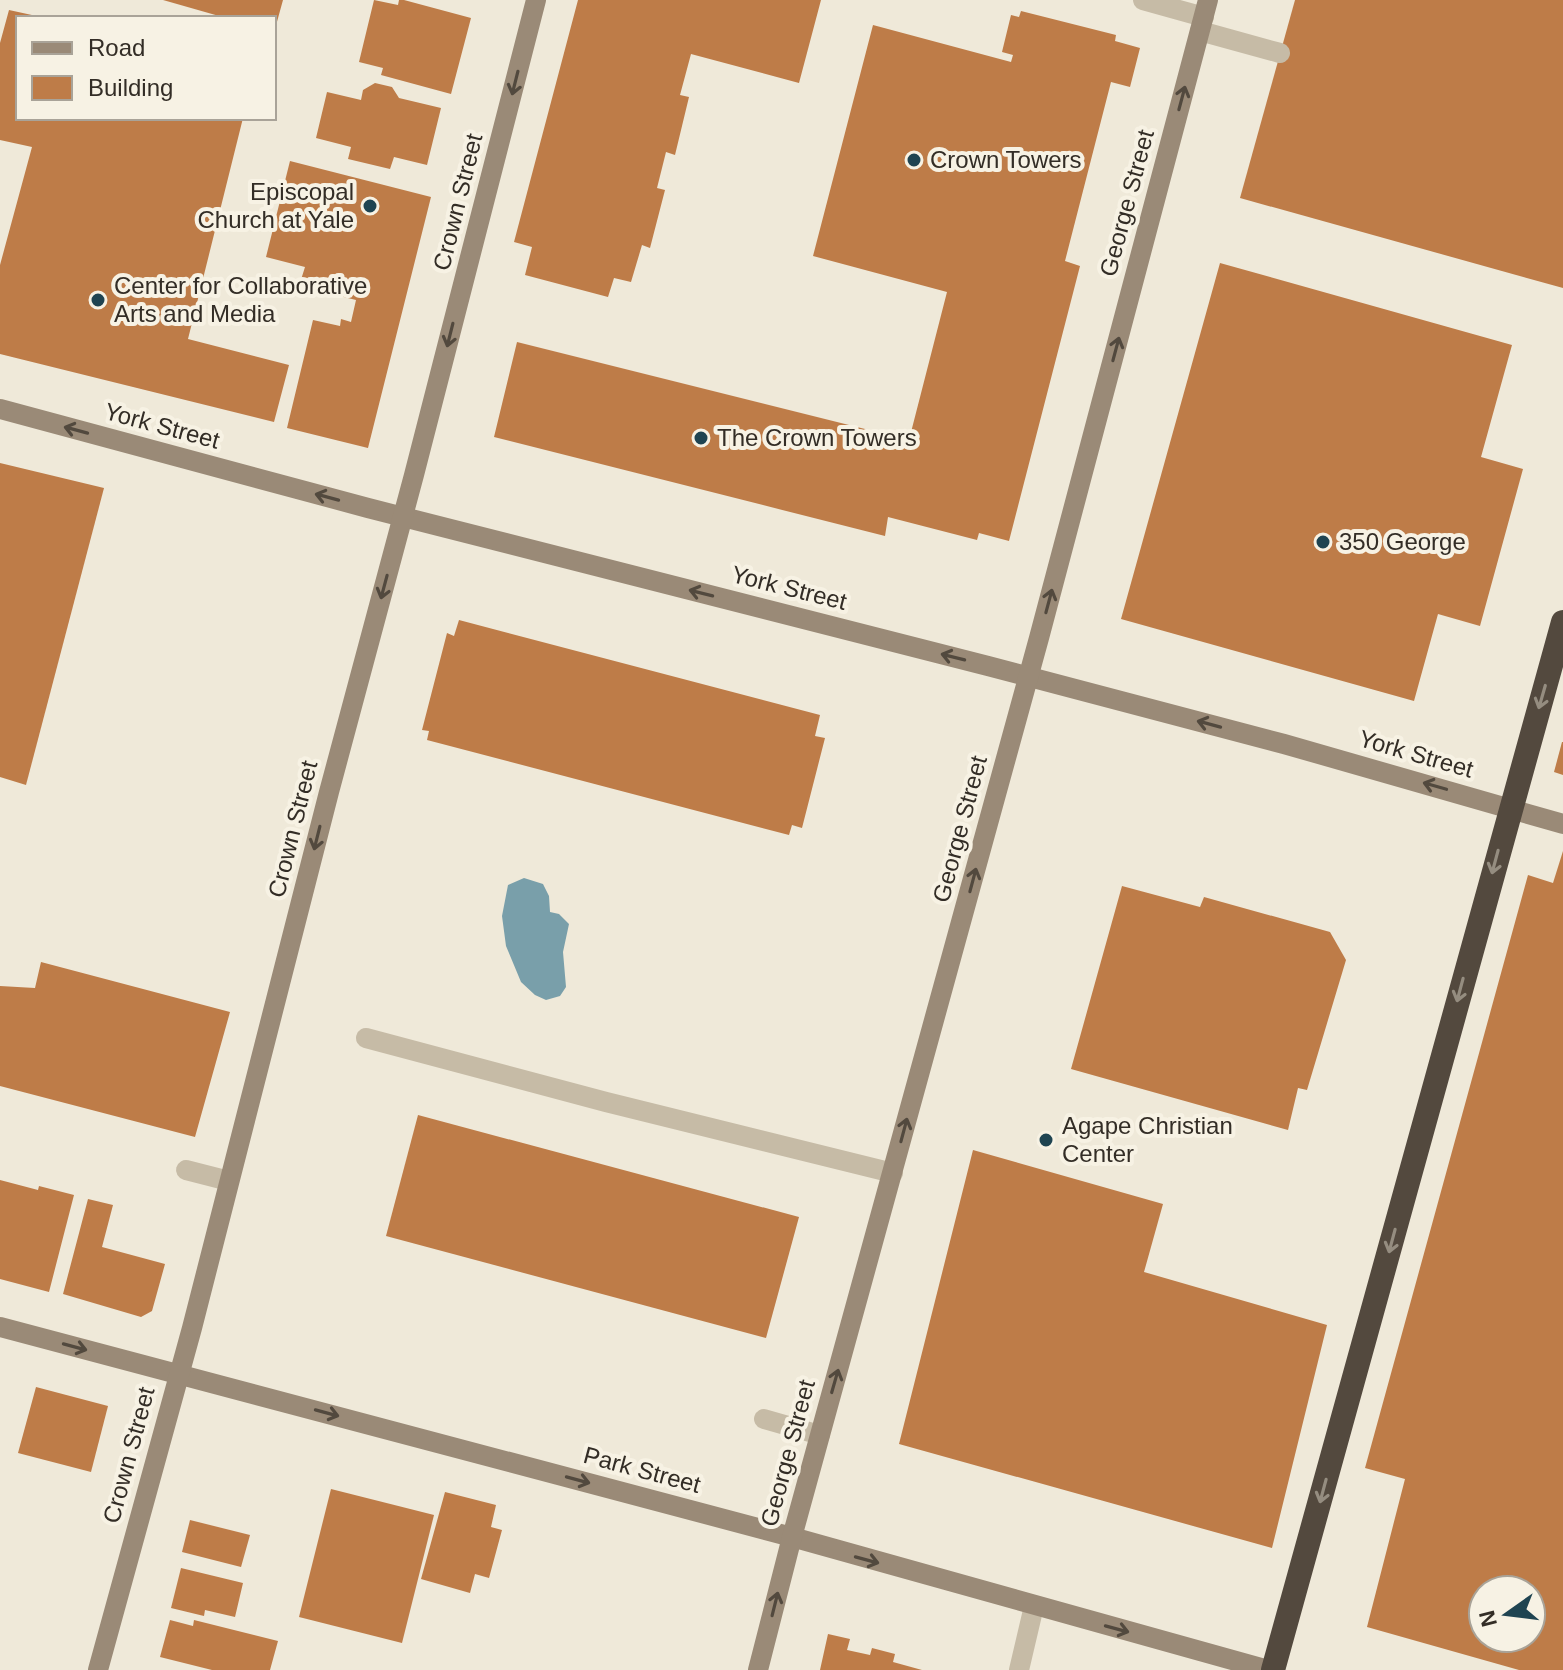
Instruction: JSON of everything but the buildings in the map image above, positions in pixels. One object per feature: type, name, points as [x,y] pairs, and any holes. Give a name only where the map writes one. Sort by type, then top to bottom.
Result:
[{"type":"highway","points":[[1271,1670],[1563,622]]},
{"type":"main road","name":"Crown Street","points":[[98,1670],[229,1181],[536,0]]},
{"type":"main road","name":"George Street","points":[[758,1670],[1029,676],[1204,16]]},
{"type":"main road","name":"York Street","points":[[0,409],[1029,676],[1299,748],[1563,824]]},
{"type":"main road","name":"Park Street","points":[[0,1327],[792,1537],[1271,1670]]},
{"type":"street","points":[[1143,0],[1204,16],[1280,53]]},
{"type":"street","points":[[366,1038],[893,1173]]},
{"type":"street","points":[[186,1170],[229,1181]]},
{"type":"street","points":[[764,1419],[820,1435]]},
{"type":"street","points":[[1019,1670],[1034,1606]]},
{"type":"water","points":[[524,878],[543,884],[549,896],[550,912],[559,914],[569,924],[563,952],[566,987],[560,996],[546,1000],[521,982],[506,946],[502,916],[508,885]]},
{"type":"place","name":"Crown Towers","points":[[914,160]]},
{"type":"place","name":"Episcopal Church at Yale","points":[[370,206]]},
{"type":"place","name":"Center for Collaborative Arts and Media","points":[[98,300]]},
{"type":"place","name":"The Crown Towers","points":[[701,438]]},
{"type":"place","name":"350 George","points":[[1323,542]]},
{"type":"place","name":"Agape Christian Center","points":[[1046,1140]]}]
